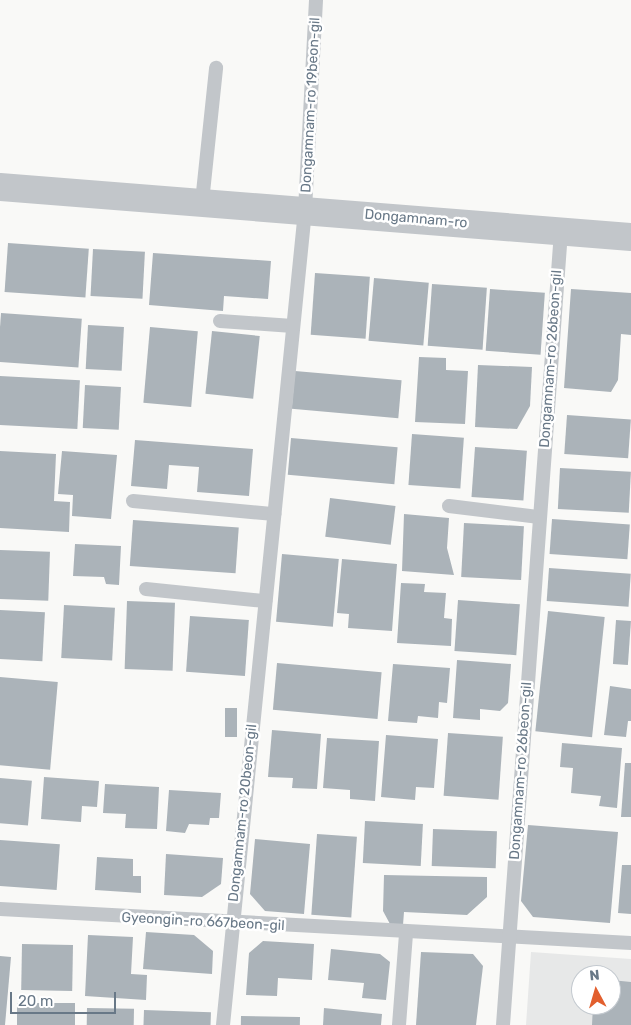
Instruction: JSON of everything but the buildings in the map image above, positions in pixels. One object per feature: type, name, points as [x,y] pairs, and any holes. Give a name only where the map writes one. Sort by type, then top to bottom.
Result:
[{"type":"street","name":"Dongamnam-ro","points":[[0,187],[631,237]]},
{"type":"lane","name":"Dongamnam-ro 19beon-gil","points":[[305,210],[316,0]]},
{"type":"lane","points":[[202,202],[216,68]]},
{"type":"lane","name":"Dongamnam-ro 20beon-gil","points":[[223,1025],[305,210]]},
{"type":"lane","name":"Dongamnam-ro 26beon-gil","points":[[503,1025],[561,231]]},
{"type":"lane","points":[[220,321],[293,326]]},
{"type":"lane","points":[[133,500],[274,514]]},
{"type":"lane","points":[[448,506],[539,517]]},
{"type":"lane","points":[[146,589],[265,601]]},
{"type":"lane","name":"Gyeongin-ro 667beon-gil","points":[[0,909],[509,939],[631,943]]},
{"type":"lane","points":[[400,1025],[406,933]]},
{"type":"shaded area","points":[[531,952],[631,959],[631,1025],[526,1025]]}]
